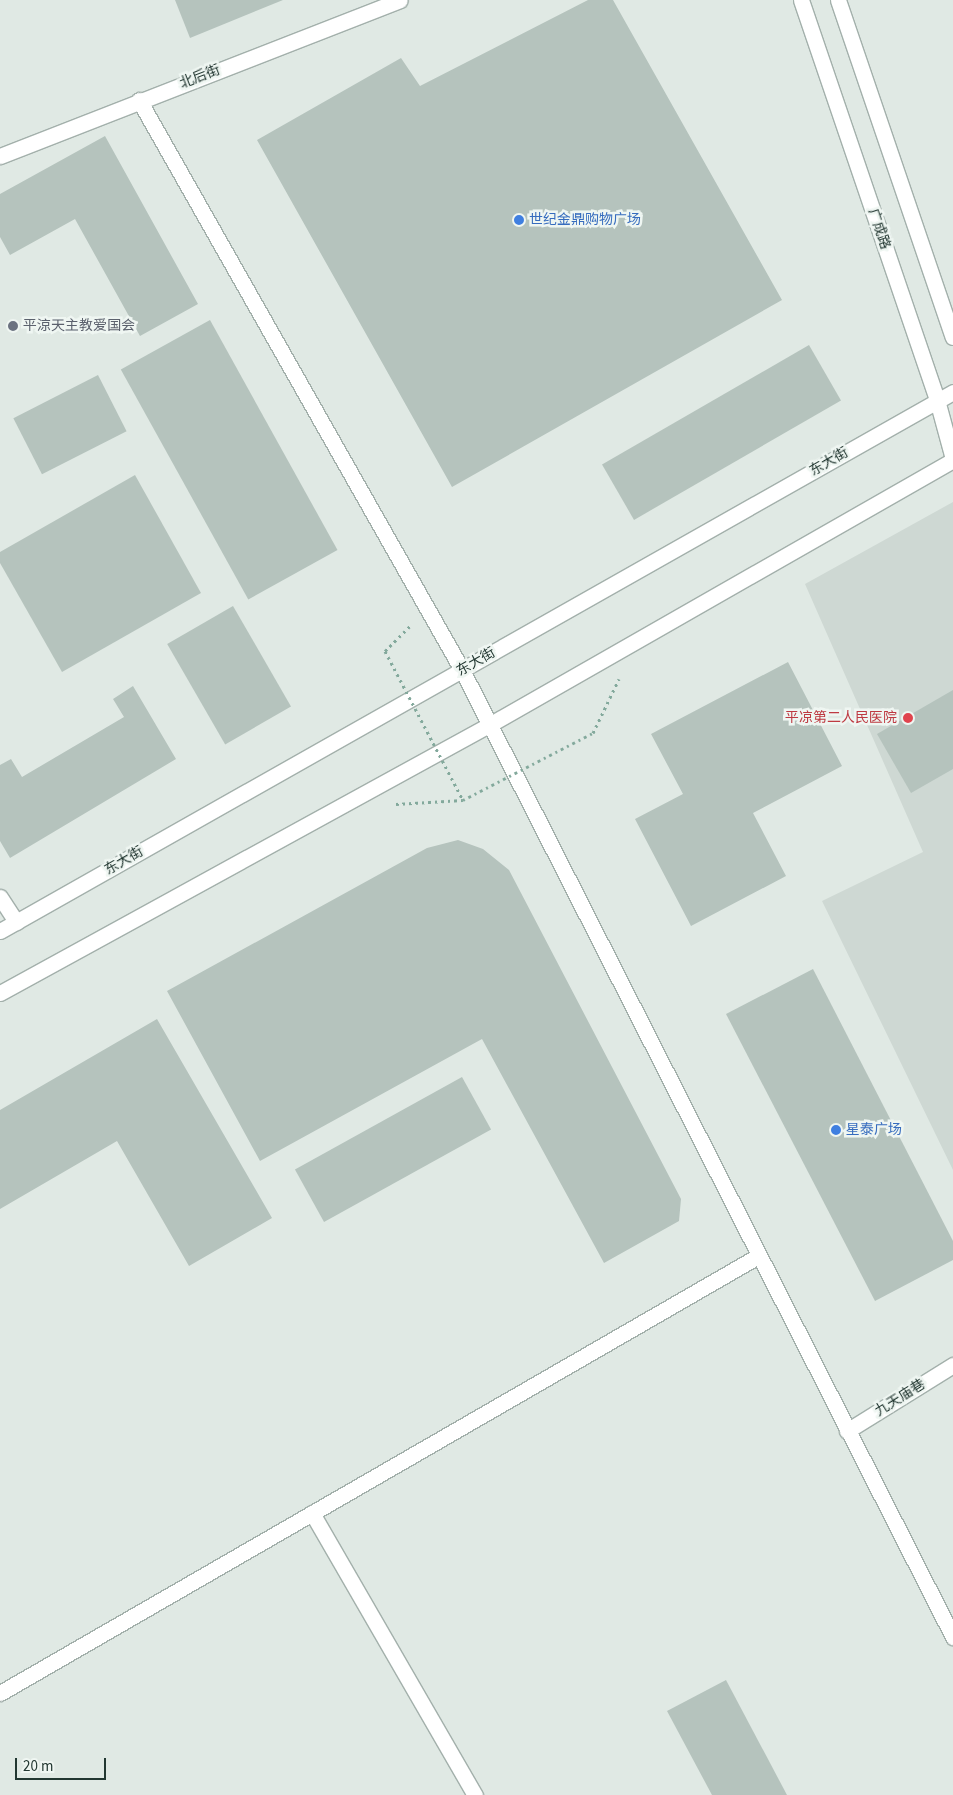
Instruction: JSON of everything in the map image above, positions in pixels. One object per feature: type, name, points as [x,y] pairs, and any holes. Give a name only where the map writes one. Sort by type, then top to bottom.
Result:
[{"type":"street","name":"北后街","points":[[0,156],[139,100],[400,0]]},
{"type":"street","name":"广成路","points":[[801,0],[937,400],[953,459]]},
{"type":"street","points":[[838,0],[953,337]]},
{"type":"street","points":[[139,100],[462,670],[953,1637]]},
{"type":"street","name":"东大街","points":[[0,931],[953,392]]},
{"type":"street","points":[[0,994],[489,725],[953,459]]},
{"type":"street","points":[[0,898],[16,922]]},
{"type":"street","points":[[0,1693],[758,1256]]},
{"type":"street","name":"九天庙巷","points":[[847,1430],[953,1365]]},
{"type":"street","points":[[312,1513],[475,1795]]},
{"type":"path","points":[[427,609],[385,651],[463,800]]},
{"type":"path","points":[[386,805],[463,800],[593,732],[637,640]]},
{"type":"shaded area","name":"平凉第二人民医院","points":[[953,502],[953,1170],[822,901],[923,852],[805,584]]},
{"type":"building","points":[[175,0],[283,0],[190,38]]},
{"type":"building","name":"世纪金鼎购物广场","points":[[588,0],[613,0],[782,300],[452,487],[257,140],[401,58],[420,86]]},
{"type":"building","points":[[105,136],[198,304],[140,336],[75,219],[10,255],[0,237],[0,194]]},
{"type":"building","points":[[210,320],[338,550],[248,599],[121,369]]},
{"type":"building","points":[[809,345],[841,400],[634,520],[602,465]]},
{"type":"building","points":[[98,375],[127,431],[42,474],[13,418]]},
{"type":"building","points":[[135,475],[201,593],[62,672],[0,563],[0,552]]},
{"type":"building","points":[[233,606],[291,706],[225,744],[167,644]]},
{"type":"building","points":[[788,662],[842,766],[753,813],[786,876],[691,926],[635,819],[683,794],[651,734]]},
{"type":"building","points":[[133,686],[176,759],[10,858],[0,841],[0,765],[11,759],[22,777],[124,717],[113,699]]},
{"type":"building","points":[[953,690],[953,769],[911,793],[877,734]]},
{"type":"building","points":[[458,840],[483,849],[509,870],[681,1199],[679,1221],[604,1263],[482,1039],[260,1161],[167,991],[427,848]]},
{"type":"building","points":[[813,969],[953,1241],[953,1260],[875,1301],[726,1014]]},
{"type":"building","points":[[157,1019],[272,1218],[189,1266],[117,1141],[0,1209],[0,1110]]},
{"type":"building","points":[[462,1077],[491,1129],[324,1222],[295,1170]]},
{"type":"building","points":[[726,1680],[787,1795],[712,1795],[667,1711]]},
{"type":"place","name":"世纪金鼎购物广场","points":[[519,220]]},
{"type":"place","name":"平涼天主教爱国会","points":[[13,326]]},
{"type":"place","name":"平凉第二人民医院","points":[[908,718]]},
{"type":"place","name":"星泰广场","points":[[836,1130]]}]
